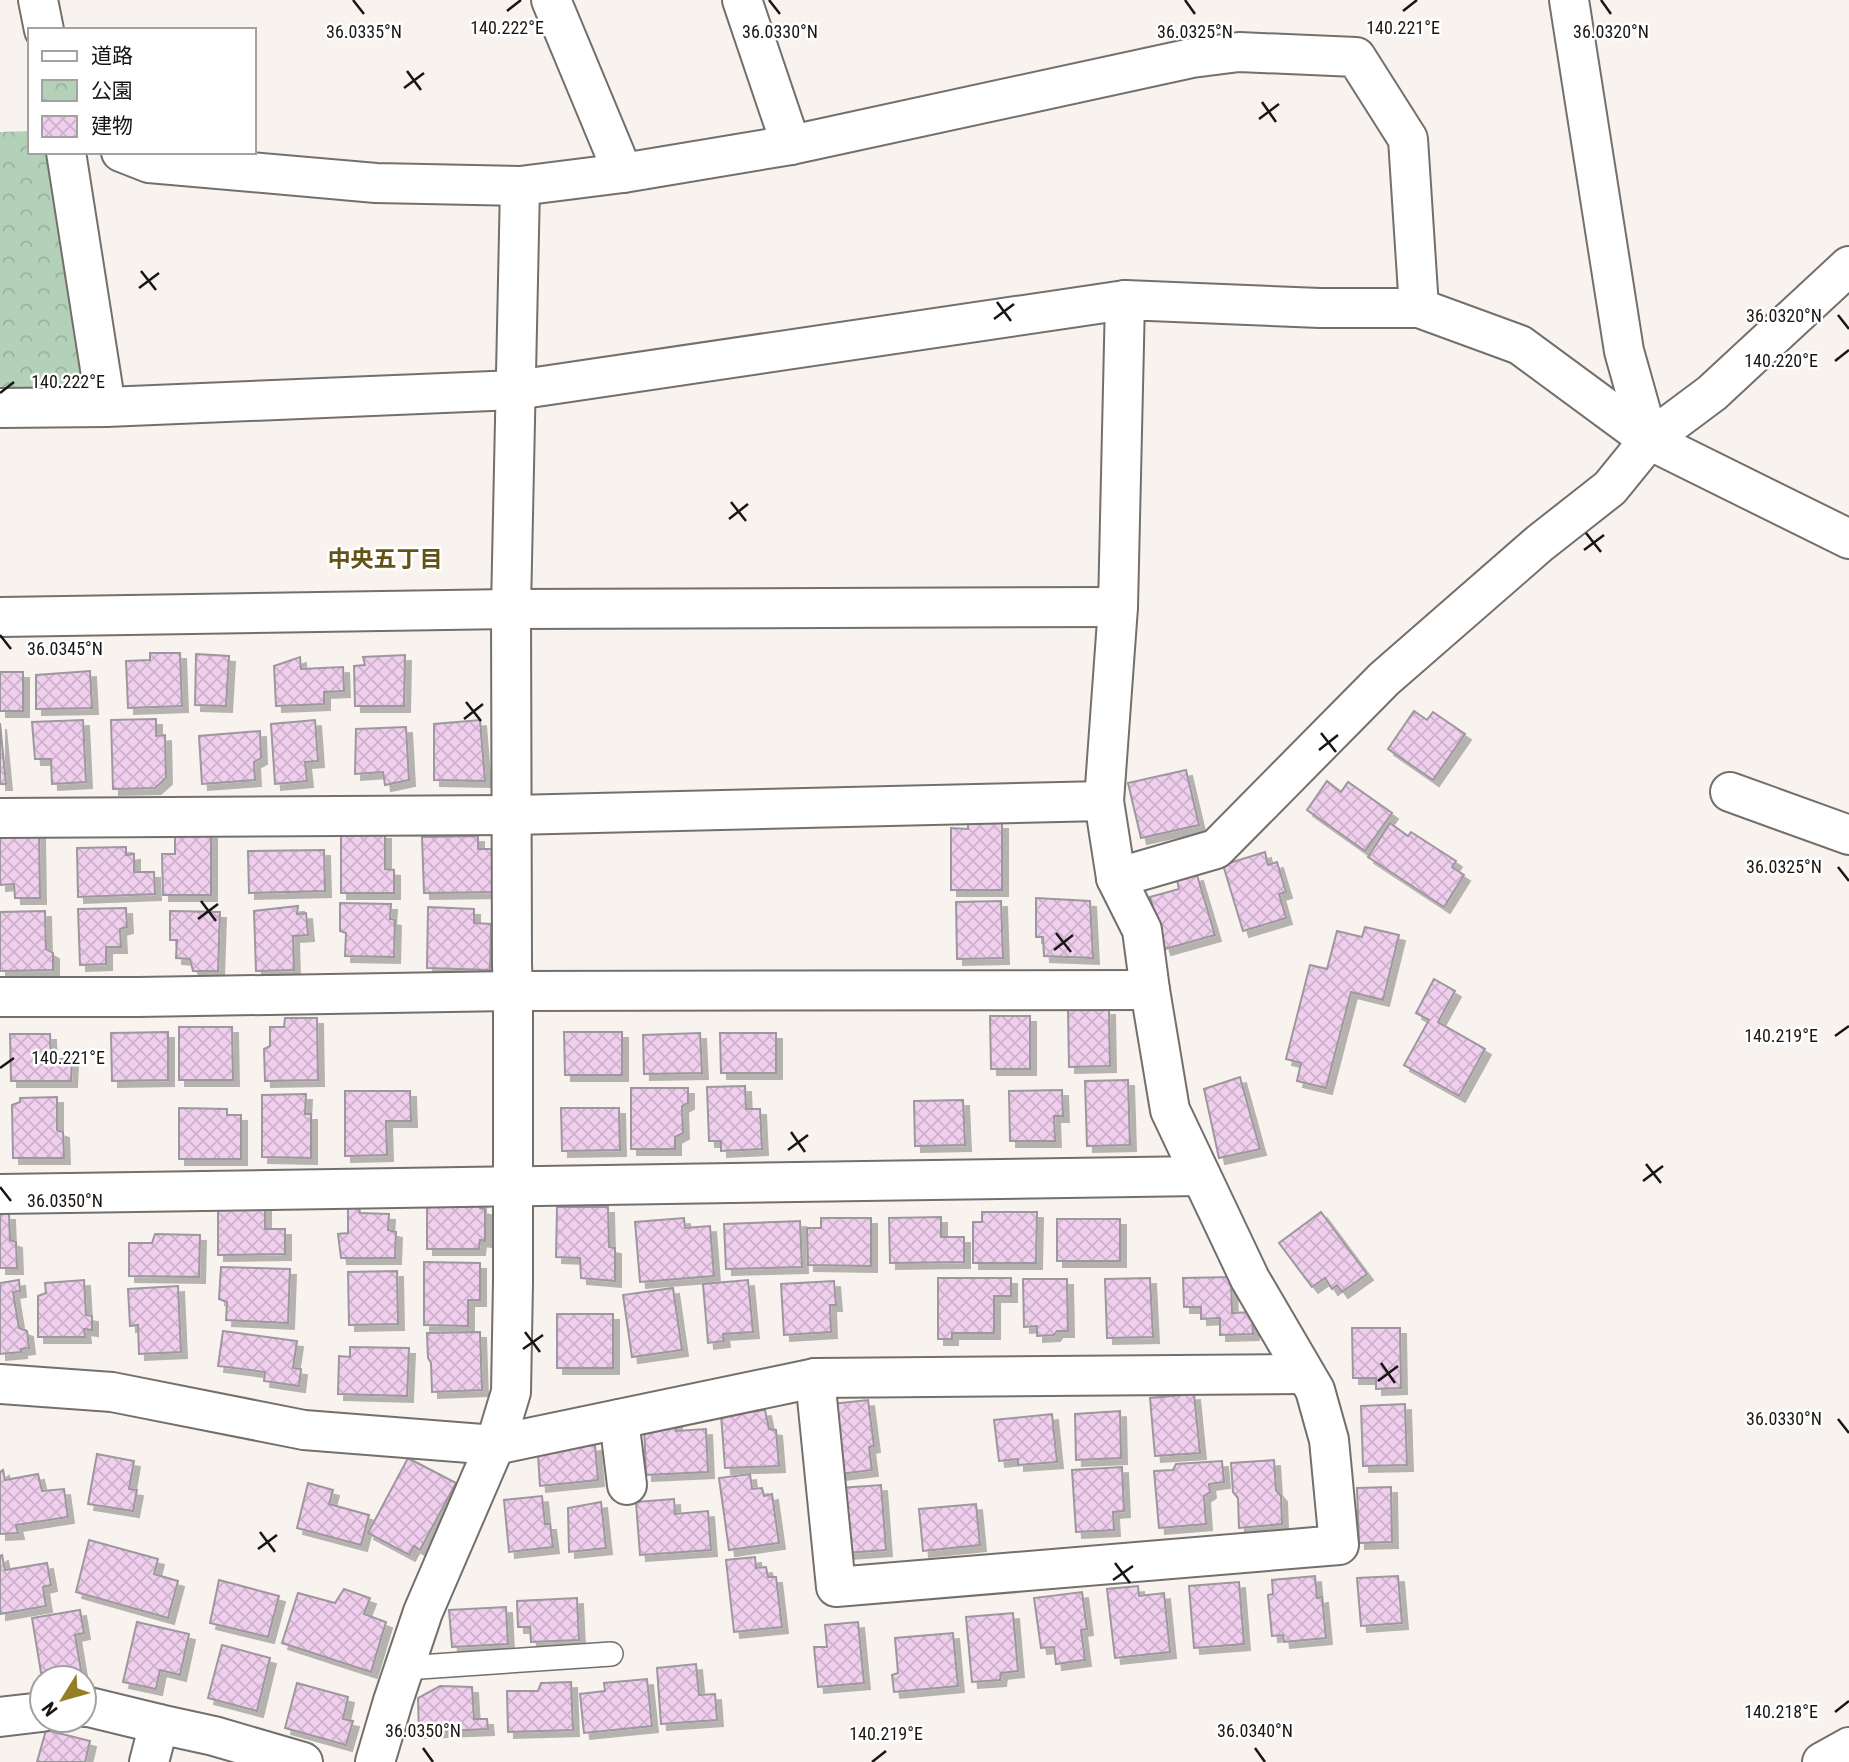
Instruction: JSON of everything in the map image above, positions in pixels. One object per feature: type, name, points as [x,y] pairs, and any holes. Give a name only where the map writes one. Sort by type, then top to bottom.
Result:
[{"type":"street","points":[[38,0],[44,28]]},
{"type":"street","points":[[551,0],[623,173]]},
{"type":"street","points":[[741,0],[791,145]]},
{"type":"street","points":[[1576,1],[1624,351],[1649,440]]},
{"type":"street","points":[[126,154],[149,163],[376,183],[520,186],[623,173],[791,145],[1192,58],[1239,52],[1356,57],[1408,139],[1419,308]]},
{"type":"street","points":[[66,154],[106,407]]},
{"type":"street","points":[[375,1762],[423,1612],[495,1446],[511,1392],[511,609],[520,186]]},
{"type":"street","points":[[1116,878],[1216,849],[1384,679],[1540,543],[1610,488],[1649,440],[1712,393],[1843,281]]},
{"type":"street","points":[[0,408],[106,407],[516,390],[1125,300],[1320,309],[1419,308],[1520,345],[1649,440],[1849,539]]},
{"type":"street","points":[[815,1378],[836,1587],[1339,1545],[1329,1440],[1315,1390],[1250,1279],[1170,1111],[1142,930],[1116,878],[1104,801],[1118,607],[1125,300]]},
{"type":"street","points":[[0,617],[511,609],[1118,607]]},
{"type":"street","points":[[1730,792],[1849,835]]},
{"type":"street","points":[[0,818],[512,815],[1104,801]]},
{"type":"street","points":[[0,997],[138,998],[513,991],[1150,990]]},
{"type":"street","points":[[0,1194],[1201,1176]]},
{"type":"street","points":[[0,1384],[112,1392],[304,1430],[495,1446],[815,1378],[1305,1374]]},
{"type":"street","points":[[619,1419],[627,1485]]},
{"type":"street","points":[[98,1709],[214,1736],[303,1762]]},
{"type":"street","points":[[0,1717],[28,1714]]},
{"type":"street","points":[[149,1762],[159,1724]]},
{"type":"street","points":[[1822,1762],[1849,1747]]},
{"type":"lane","points":[[405,1668],[611,1654]]},
{"type":"green space","points":[[28,131],[28,154],[66,154],[106,407],[0,408],[0,132]]},
{"type":"building","points":[[150,653],[180,653],[182,706],[128,708],[126,661],[150,660]]},
{"type":"building","points":[[196,654],[229,656],[226,706],[195,705]]},
{"type":"building","points":[[405,655],[404,706],[355,706],[354,666],[365,665],[363,657]]},
{"type":"building","points":[[300,657],[301,669],[343,667],[344,691],[324,692],[324,704],[276,706],[274,666]]},
{"type":"building","points":[[90,671],[92,708],[36,709],[36,675]]},
{"type":"building","points":[[0,672],[23,672],[23,711],[0,711]]},
{"type":"building","points":[[1414,711],[1427,720],[1433,712],[1465,734],[1433,780],[1388,749]]},
{"type":"building","points":[[156,719],[156,736],[165,735],[166,778],[155,788],[113,789],[111,720]]},
{"type":"building","points":[[83,720],[86,782],[52,784],[51,759],[35,759],[32,722]]},
{"type":"building","points":[[315,720],[318,761],[305,762],[307,781],[275,784],[271,724]]},
{"type":"building","points":[[480,720],[485,781],[434,780],[434,724]]},
{"type":"building","points":[[0,723],[6,784],[0,784]]},
{"type":"building","points":[[406,727],[409,780],[385,785],[383,772],[355,774],[356,729]]},
{"type":"building","points":[[260,731],[261,758],[254,762],[255,780],[202,784],[199,736]]},
{"type":"building","points":[[1186,770],[1199,825],[1141,838],[1128,783]]},
{"type":"building","points":[[1327,781],[1341,792],[1348,782],[1392,813],[1365,851],[1307,810]]},
{"type":"building","points":[[968,823],[1002,823],[1002,890],[951,890],[951,828],[968,829]]},
{"type":"building","points":[[1390,823],[1408,836],[1411,832],[1456,861],[1452,867],[1464,875],[1444,907],[1368,857]]},
{"type":"building","points":[[39,831],[40,898],[15,898],[14,884],[0,885],[0,833]]},
{"type":"building","points":[[175,832],[211,833],[211,895],[163,895],[162,854],[175,854]]},
{"type":"building","points":[[341,833],[385,833],[385,869],[394,870],[394,893],[341,893]]},
{"type":"building","points":[[478,836],[478,849],[500,849],[501,892],[424,893],[422,837]]},
{"type":"building","points":[[126,847],[126,855],[134,854],[134,872],[154,872],[155,894],[78,897],[77,848]]},
{"type":"building","points":[[324,850],[325,891],[249,893],[248,851]]},
{"type":"building","points":[[1265,852],[1268,865],[1277,862],[1286,892],[1279,894],[1286,918],[1243,931],[1223,865]]},
{"type":"building","points":[[1197,875],[1215,935],[1165,949],[1150,897],[1179,889],[1177,880]]},
{"type":"building","points":[[1036,898],[1090,901],[1093,958],[1044,956],[1043,937],[1036,937]]},
{"type":"building","points":[[1001,901],[1003,958],[957,959],[956,902]]},
{"type":"building","points":[[340,903],[391,904],[390,919],[395,920],[394,957],[345,956],[346,933],[340,931]]},
{"type":"building","points":[[298,906],[297,914],[306,913],[308,935],[293,936],[294,970],[256,971],[254,911]]},
{"type":"building","points":[[428,907],[474,909],[474,923],[491,924],[490,970],[427,968]]},
{"type":"building","points":[[126,908],[127,927],[120,929],[121,947],[106,947],[106,964],[80,965],[78,909]]},
{"type":"building","points":[[45,911],[46,949],[53,953],[53,970],[0,971],[0,912]]},
{"type":"building","points":[[170,911],[220,912],[218,971],[193,971],[190,959],[176,958],[177,940],[170,940]]},
{"type":"building","points":[[1365,927],[1399,935],[1383,1000],[1351,992],[1326,1088],[1297,1081],[1301,1063],[1286,1059],[1310,965],[1327,969],[1337,931],[1362,937]]},
{"type":"building","points":[[1434,979],[1455,991],[1438,1022],[1485,1049],[1459,1096],[1404,1065],[1429,1020],[1416,1013]]},
{"type":"building","points":[[1109,1009],[1110,1066],[1069,1067],[1068,1010]]},
{"type":"building","points":[[990,1016],[1030,1016],[1030,1069],[991,1069]]},
{"type":"building","points":[[285,1018],[317,1018],[318,1080],[265,1081],[264,1049],[270,1046],[270,1027],[284,1027]]},
{"type":"building","points":[[179,1027],[232,1027],[233,1080],[179,1080]]},
{"type":"building","points":[[168,1032],[168,1080],[112,1081],[111,1033]]},
{"type":"building","points":[[564,1032],[622,1032],[622,1075],[565,1075]]},
{"type":"building","points":[[700,1033],[702,1073],[644,1074],[643,1035]]},
{"type":"building","points":[[720,1033],[776,1033],[776,1073],[721,1073]]},
{"type":"building","points":[[10,1034],[50,1034],[51,1059],[72,1059],[71,1081],[11,1081]]},
{"type":"building","points":[[1240,1077],[1260,1149],[1219,1158],[1204,1089]]},
{"type":"building","points":[[1128,1080],[1130,1145],[1087,1146],[1085,1081]]},
{"type":"building","points":[[745,1086],[746,1109],[760,1109],[762,1149],[721,1151],[721,1141],[709,1141],[707,1087]]},
{"type":"building","points":[[631,1088],[688,1088],[688,1103],[682,1106],[683,1133],[675,1137],[675,1149],[631,1149]]},
{"type":"building","points":[[1062,1090],[1063,1116],[1054,1116],[1055,1141],[1010,1141],[1009,1091]]},
{"type":"building","points":[[345,1091],[410,1091],[411,1121],[386,1121],[387,1155],[345,1156]]},
{"type":"building","points":[[306,1094],[305,1114],[311,1114],[311,1158],[262,1157],[262,1095]]},
{"type":"building","points":[[57,1097],[57,1130],[63,1132],[64,1158],[13,1158],[12,1105],[20,1102],[20,1098]]},
{"type":"building","points":[[963,1100],[965,1145],[915,1146],[914,1101]]},
{"type":"building","points":[[179,1108],[227,1109],[227,1115],[241,1115],[241,1159],[179,1159]]},
{"type":"building","points":[[561,1108],[619,1108],[620,1150],[562,1151]]},
{"type":"building","points":[[427,1200],[480,1200],[480,1208],[485,1209],[485,1241],[480,1240],[479,1249],[427,1249]]},
{"type":"building","points":[[218,1202],[265,1202],[265,1229],[285,1229],[285,1254],[218,1255]]},
{"type":"building","points":[[359,1207],[360,1213],[389,1214],[388,1230],[396,1232],[395,1258],[341,1258],[338,1234],[348,1233],[348,1208]]},
{"type":"building","points":[[557,1207],[608,1207],[609,1247],[615,1248],[615,1281],[581,1278],[580,1258],[556,1257]]},
{"type":"building","points":[[982,1212],[1037,1212],[1036,1263],[973,1263],[973,1222],[982,1222]]},
{"type":"building","points":[[1321,1212],[1367,1274],[1342,1292],[1337,1285],[1332,1289],[1325,1278],[1312,1287],[1279,1243]]},
{"type":"building","points":[[0,1214],[9,1214],[10,1240],[16,1242],[17,1268],[0,1268]]},
{"type":"building","points":[[941,1217],[941,1237],[964,1237],[964,1262],[890,1263],[889,1218]]},
{"type":"building","points":[[684,1218],[685,1228],[710,1226],[714,1276],[640,1282],[635,1222]]},
{"type":"building","points":[[821,1218],[871,1218],[871,1266],[808,1265],[807,1228],[821,1228]]},
{"type":"building","points":[[1057,1219],[1120,1219],[1120,1261],[1057,1261]]},
{"type":"building","points":[[800,1221],[802,1267],[726,1269],[724,1224]]},
{"type":"building","points":[[155,1234],[200,1235],[199,1277],[129,1276],[129,1243],[152,1243]]},
{"type":"building","points":[[424,1262],[480,1263],[480,1300],[468,1300],[468,1326],[424,1325]]},
{"type":"building","points":[[221,1267],[290,1269],[288,1323],[226,1320],[227,1302],[219,1299]]},
{"type":"building","points":[[397,1271],[398,1324],[349,1325],[348,1272]]},
{"type":"building","points":[[1231,1277],[1232,1313],[1252,1312],[1253,1334],[1220,1335],[1220,1318],[1201,1319],[1201,1307],[1184,1307],[1183,1278]]},
{"type":"building","points":[[938,1278],[1011,1278],[1011,1296],[994,1296],[994,1333],[952,1333],[952,1339],[938,1339]]},
{"type":"building","points":[[1150,1278],[1153,1337],[1107,1338],[1105,1279]]},
{"type":"building","points":[[1023,1279],[1067,1279],[1068,1331],[1037,1336],[1037,1326],[1024,1327]]},
{"type":"building","points":[[19,1280],[20,1291],[13,1292],[19,1328],[27,1331],[29,1348],[21,1349],[21,1352],[0,1354],[0,1283]]},
{"type":"building","points":[[84,1280],[86,1315],[92,1316],[92,1330],[84,1329],[85,1337],[38,1337],[38,1296],[46,1293],[45,1283]]},
{"type":"building","points":[[748,1280],[753,1332],[723,1334],[724,1341],[708,1343],[703,1284]]},
{"type":"building","points":[[834,1281],[836,1305],[830,1305],[831,1332],[784,1335],[781,1284]]},
{"type":"building","points":[[178,1286],[181,1352],[139,1354],[138,1325],[130,1326],[128,1289]]},
{"type":"building","points":[[673,1288],[682,1350],[632,1357],[623,1295]]},
{"type":"building","points":[[557,1314],[613,1314],[613,1368],[557,1368]]},
{"type":"building","points":[[1352,1328],[1400,1328],[1401,1388],[1376,1389],[1376,1378],[1353,1378]]},
{"type":"building","points":[[223,1331],[297,1341],[293,1368],[301,1369],[299,1386],[264,1381],[265,1372],[218,1366]]},
{"type":"building","points":[[480,1332],[482,1390],[432,1392],[427,1333]]},
{"type":"building","points":[[350,1347],[409,1348],[407,1396],[338,1394],[339,1356],[350,1357]]},
{"type":"building","points":[[1194,1394],[1200,1453],[1155,1456],[1150,1398]]},
{"type":"building","points":[[868,1400],[874,1446],[869,1447],[872,1470],[840,1474],[832,1404]]},
{"type":"building","points":[[1405,1404],[1407,1465],[1363,1466],[1361,1406]]},
{"type":"building","points":[[765,1410],[769,1429],[776,1430],[779,1466],[725,1468],[721,1415]]},
{"type":"building","points":[[1120,1411],[1121,1458],[1076,1460],[1075,1414]]},
{"type":"building","points":[[1052,1414],[1057,1462],[1018,1465],[1018,1459],[999,1461],[994,1420]]},
{"type":"building","points":[[676,1421],[676,1431],[706,1429],[708,1472],[646,1475],[644,1423]]},
{"type":"building","points":[[537,1439],[576,1447],[595,1445],[598,1480],[540,1486]]},
{"type":"building","points":[[97,1454],[134,1461],[129,1489],[137,1490],[133,1511],[88,1504]]},
{"type":"building","points":[[408,1458],[456,1483],[420,1550],[414,1546],[409,1555],[368,1533]]},
{"type":"building","points":[[1274,1460],[1276,1490],[1281,1496],[1282,1524],[1239,1528],[1238,1498],[1233,1492],[1231,1463]]},
{"type":"building","points":[[1222,1461],[1224,1482],[1209,1484],[1210,1492],[1204,1496],[1206,1524],[1159,1528],[1154,1471],[1173,1470],[1176,1464]]},
{"type":"building","points":[[1122,1467],[1124,1511],[1113,1512],[1114,1530],[1076,1532],[1072,1470]]},
{"type":"building","points":[[3,1470],[5,1480],[38,1474],[42,1491],[64,1489],[68,1517],[16,1525],[18,1533],[0,1534],[0,1472]]},
{"type":"building","points":[[750,1474],[752,1489],[762,1488],[764,1496],[772,1494],[779,1543],[729,1550],[719,1478]]},
{"type":"building","points":[[308,1483],[333,1490],[329,1504],[369,1515],[361,1545],[297,1528]]},
{"type":"building","points":[[881,1485],[886,1550],[845,1553],[840,1488]]},
{"type":"building","points":[[1391,1487],[1392,1542],[1359,1543],[1357,1488]]},
{"type":"building","points":[[542,1496],[545,1524],[550,1524],[553,1547],[509,1552],[504,1500]]},
{"type":"building","points":[[674,1499],[675,1514],[708,1511],[711,1550],[640,1555],[636,1502]]},
{"type":"building","points":[[601,1502],[606,1548],[569,1552],[568,1508]]},
{"type":"building","points":[[976,1504],[980,1545],[923,1551],[919,1509]]},
{"type":"building","points":[[89,1540],[158,1559],[154,1574],[178,1581],[168,1618],[76,1592]]},
{"type":"building","points":[[2,1555],[5,1570],[47,1563],[51,1585],[43,1587],[46,1606],[0,1614]]},
{"type":"building","points":[[755,1557],[756,1568],[766,1567],[768,1577],[776,1577],[782,1627],[734,1632],[726,1560]]},
{"type":"building","points":[[1315,1576],[1317,1598],[1322,1597],[1326,1638],[1284,1642],[1283,1635],[1272,1636],[1268,1595],[1273,1594],[1272,1580]]},
{"type":"building","points":[[1398,1576],[1402,1623],[1361,1626],[1357,1578]]},
{"type":"building","points":[[219,1580],[279,1596],[268,1637],[210,1623]]},
{"type":"building","points":[[1239,1582],[1244,1644],[1194,1648],[1189,1586]]},
{"type":"building","points":[[1138,1586],[1139,1596],[1164,1593],[1170,1652],[1115,1658],[1107,1589]]},
{"type":"building","points":[[344,1589],[370,1598],[364,1614],[386,1622],[371,1672],[282,1643],[298,1593],[335,1603]]},
{"type":"building","points":[[1082,1592],[1087,1629],[1081,1630],[1085,1660],[1056,1664],[1054,1647],[1041,1648],[1034,1598]]},
{"type":"building","points":[[577,1598],[579,1640],[531,1642],[530,1627],[518,1627],[517,1601]]},
{"type":"building","points":[[506,1607],[508,1644],[452,1647],[449,1610]]},
{"type":"building","points":[[80,1610],[84,1633],[75,1635],[80,1664],[40,1664],[32,1618]]},
{"type":"building","points":[[1013,1613],[1018,1671],[1001,1673],[1000,1680],[972,1682],[966,1617]]},
{"type":"building","points":[[137,1622],[189,1634],[180,1675],[160,1670],[156,1689],[123,1682]]},
{"type":"building","points":[[858,1622],[864,1683],[818,1687],[814,1647],[827,1647],[825,1625]]},
{"type":"building","points":[[953,1633],[958,1686],[894,1692],[892,1675],[898,1673],[895,1638]]},
{"type":"building","points":[[222,1645],[270,1658],[257,1711],[208,1698]]},
{"type":"building","points":[[696,1664],[699,1695],[715,1694],[717,1720],[661,1724],[657,1668]]},
{"type":"building","points":[[647,1679],[652,1726],[584,1733],[580,1694],[605,1691],[604,1683]]},
{"type":"building","points":[[571,1682],[573,1730],[508,1732],[507,1691],[538,1691],[541,1683]]},
{"type":"building","points":[[297,1683],[348,1697],[343,1719],[353,1721],[346,1745],[285,1728]]},
{"type":"building","points":[[440,1686],[472,1687],[474,1719],[487,1719],[488,1729],[419,1732],[418,1698]]},
{"type":"building","points":[[45,1734],[62,1734],[90,1741],[85,1762],[37,1762]]},
{"type":"district","name":"中央五丁目","points":[[385,559]]}]
